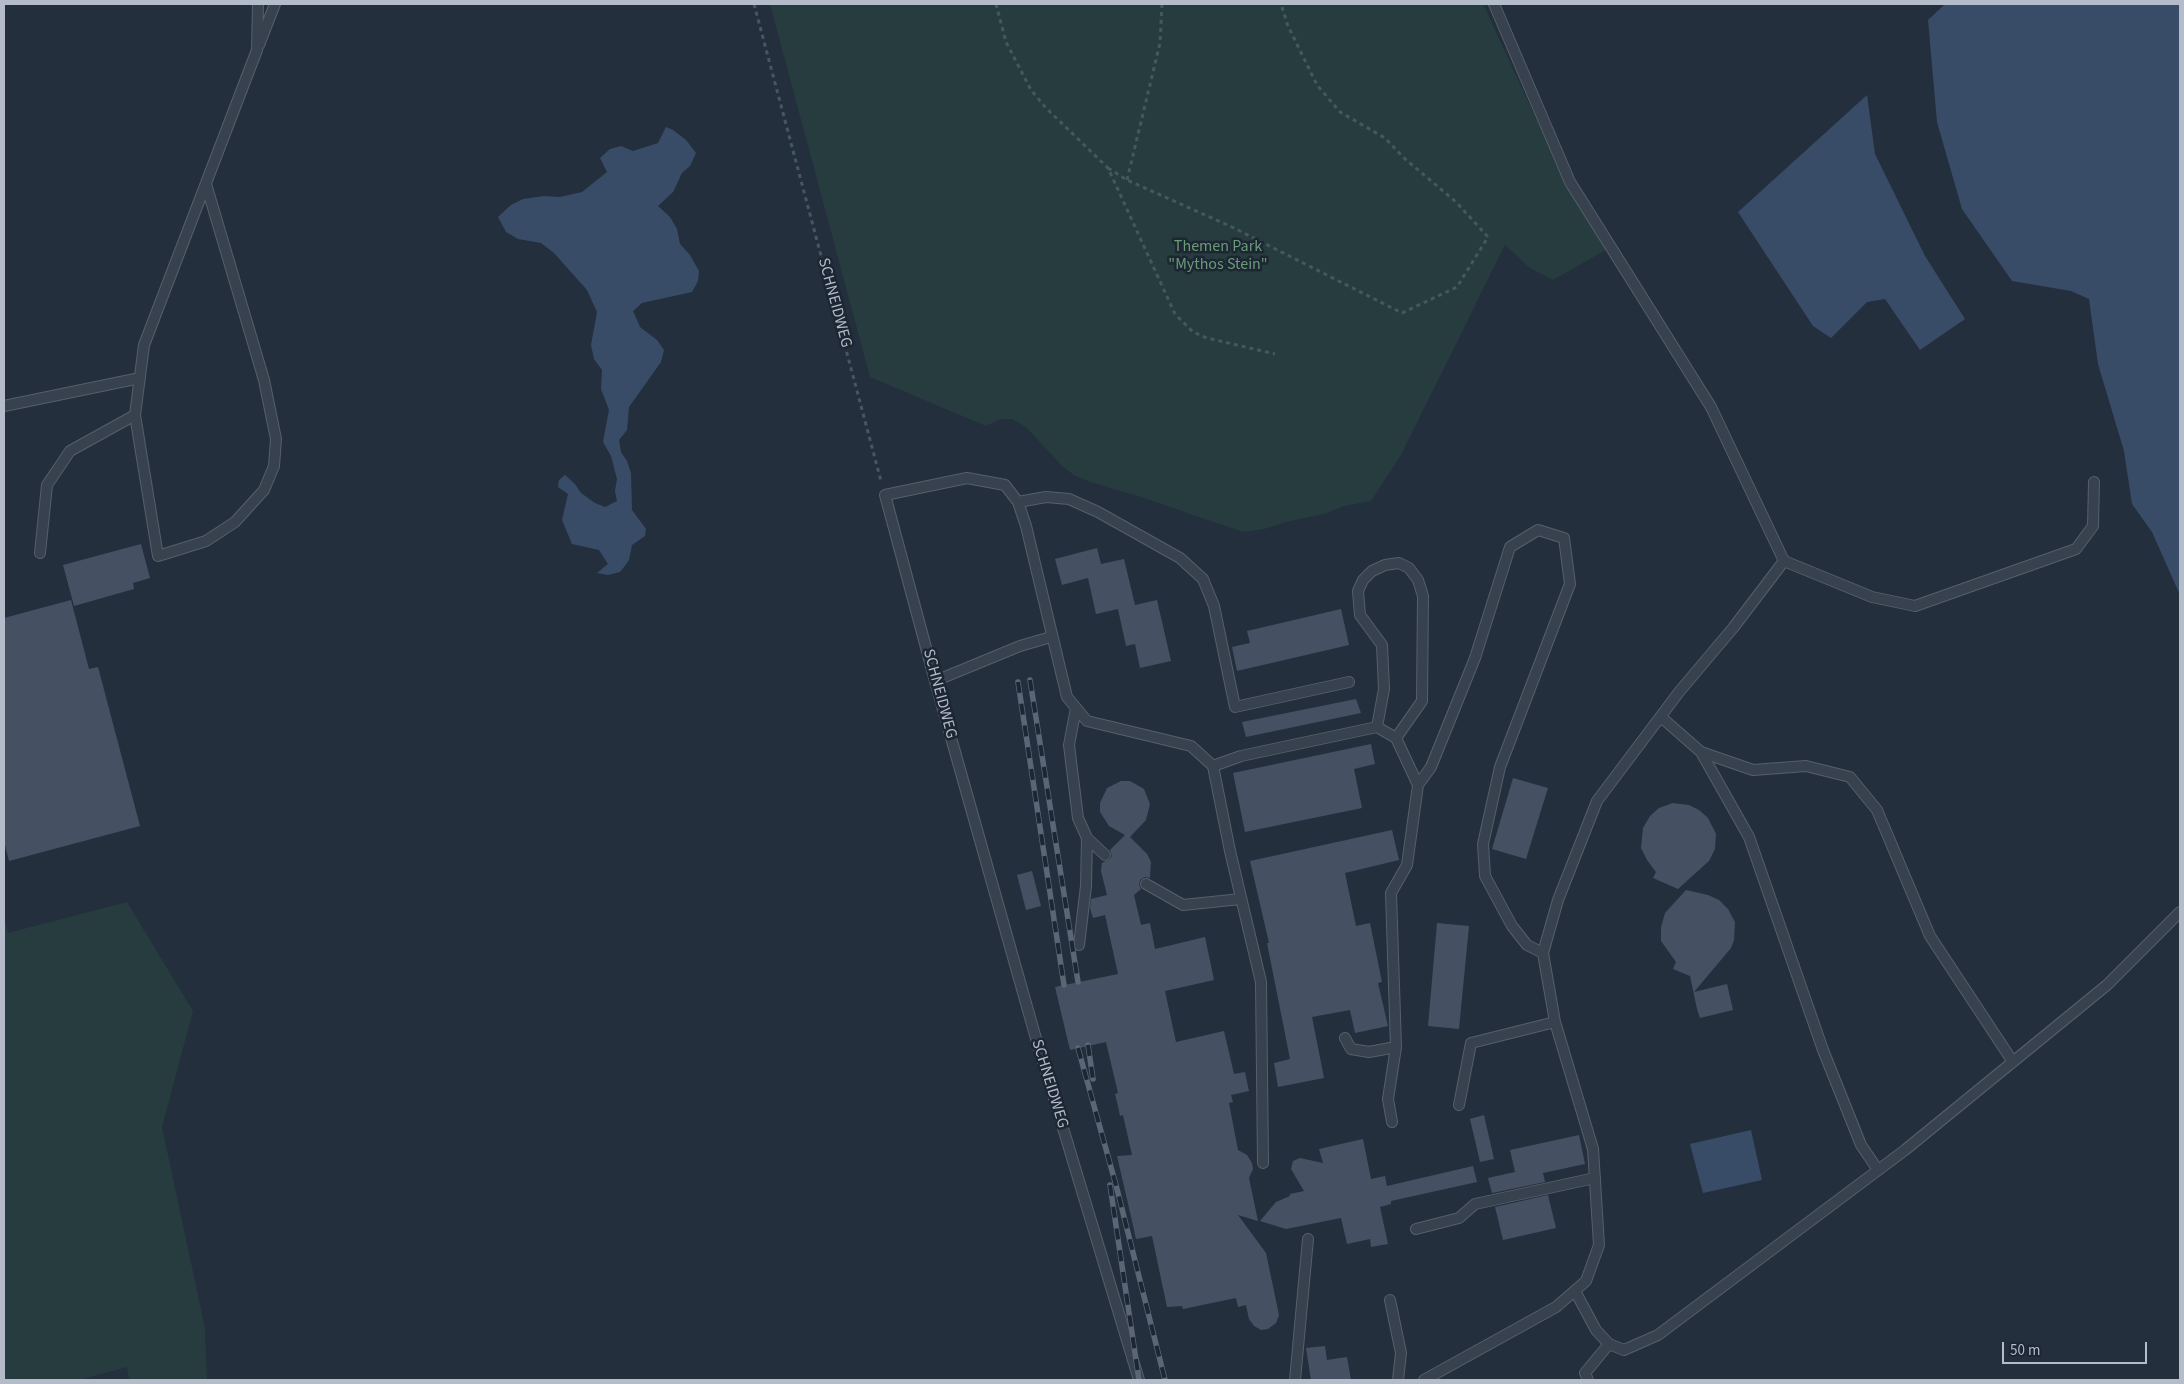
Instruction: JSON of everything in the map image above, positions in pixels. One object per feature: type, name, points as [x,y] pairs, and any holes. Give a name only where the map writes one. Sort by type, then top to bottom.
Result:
[{"type":"lane","points":[[257,50],[258,4]]},
{"type":"lane","points":[[206,184],[264,380],[276,439],[274,466],[264,490],[236,522],[206,541],[158,556],[135,415],[144,345],[257,50],[276,4]]},
{"type":"lane","points":[[1494,4],[1570,182],[1711,407],[1784,561],[1872,597],[1915,606],[2076,549],[2093,526],[2094,482]]},
{"type":"lane","points":[[4,406],[140,378]]},
{"type":"lane","points":[[40,553],[47,485],[70,451],[135,415]]},
{"type":"lane","points":[[885,495],[967,478],[1005,485],[1018,502],[1026,526],[1066,697],[1087,721],[1191,746],[1213,766],[1241,899],[1261,982],[1263,1163]]},
{"type":"lane","name":"SCHNEIDWEG","points":[[885,495],[1034,1034],[1139,1380]]},
{"type":"lane","points":[[1018,502],[1046,497],[1069,499],[1098,512],[1180,558],[1203,579],[1214,606],[1235,707],[1349,682]]},
{"type":"lane","points":[[1392,1122],[1388,1099],[1396,1047],[1391,893],[1407,866],[1418,785],[1431,766],[1475,658],[1510,547],[1538,530],[1564,538],[1570,584],[1500,767],[1483,844],[1485,876],[1512,926],[1527,945],[1543,952]]},
{"type":"lane","points":[[1424,1380],[1556,1307],[1586,1282],[1599,1245],[1593,1149],[1555,1022],[1543,952],[1558,900],[1597,802],[1661,716],[1784,561]]},
{"type":"lane","points":[[1377,727],[1384,689],[1382,645],[1360,615],[1358,591],[1363,580],[1372,571],[1385,565],[1399,563],[1409,568],[1418,580],[1423,596],[1422,701],[1396,738]]},
{"type":"lane","points":[[935,681],[1020,646],[1051,637]]},
{"type":"lane","points":[[1076,708],[1069,744],[1078,818],[1087,838],[1105,855]]},
{"type":"lane","points":[[1661,716],[1701,752],[1749,837],[1823,1050],[1861,1144],[1878,1170]]},
{"type":"lane","points":[[1213,766],[1241,756],[1377,727],[1396,738],[1418,785]]},
{"type":"lane","points":[[1701,752],[1754,770],[1806,766],[1850,777],[1877,810],[1930,936],[2013,1062]]},
{"type":"lane","points":[[1079,945],[1086,886],[1087,838]]},
{"type":"lane","points":[[1146,884],[1183,904],[1241,899]]},
{"type":"lane","points":[[1575,1291],[1596,1330],[1609,1344],[1624,1350],[1658,1335],[1878,1170],[2013,1062],[2107,985],[2180,912]]},
{"type":"lane","points":[[1459,1105],[1471,1043],[1555,1022]]},
{"type":"lane","points":[[1345,1038],[1352,1049],[1369,1052],[1396,1047]]},
{"type":"lane","points":[[1416,1229],[1459,1218],[1475,1204],[1595,1178]]},
{"type":"lane","points":[[1295,1380],[1308,1238]]},
{"type":"lane","points":[[1390,1300],[1401,1353],[1398,1380]]},
{"type":"lane","points":[[1588,1380],[1585,1373],[1609,1344]]},
{"type":"path","name":"SCHNEIDWEG","points":[[754,4],[885,495]]},
{"type":"path","points":[[996,4],[1006,42],[1031,90],[1046,108],[1108,168],[1127,180],[1232,227],[1402,313],[1458,287],[1488,237],[1456,202],[1404,158],[1385,138],[1340,112],[1317,85],[1288,26],[1281,4]]},
{"type":"path","points":[[1127,180],[1160,43],[1162,4]]},
{"type":"path","points":[[1108,168],[1175,314],[1193,332],[1207,338],[1275,354]]},
{"type":"green space","name":"Themen Park \"Mythos Stein\"","points":[[770,4],[1483,4],[1567,185],[1606,250],[1553,280],[1530,268],[1505,245],[1401,455],[1371,501],[1344,506],[1324,514],[1264,529],[1243,532],[1141,497],[1090,482],[1074,475],[1063,467],[1026,427],[1012,419],[1001,419],[986,426],[870,377]]},
{"type":"green space","points":[[127,902],[193,1011],[162,1127],[205,1328],[207,1380],[129,1380],[127,1367],[80,1380],[4,1380],[4,917],[8,933]]},
{"type":"water","points":[[1945,4],[2180,4],[2180,595],[2152,532],[2132,504],[2124,451],[2098,364],[2089,299],[2071,291],[2012,281],[1962,209],[1937,122],[1928,20]]},
{"type":"water","points":[[1867,95],[1875,154],[1925,256],[1965,319],[1920,350],[1885,299],[1867,302],[1831,338],[1813,326],[1738,212]]},
{"type":"water","points":[[666,127],[686,140],[696,153],[690,166],[682,173],[673,192],[658,206],[670,217],[677,229],[680,244],[690,255],[699,271],[698,281],[692,292],[642,303],[633,311],[640,327],[657,340],[664,350],[661,362],[629,407],[627,430],[619,440],[621,452],[627,461],[631,473],[632,510],[646,529],[645,536],[632,545],[629,560],[620,572],[608,575],[597,573],[608,564],[599,550],[572,544],[562,520],[568,494],[558,487],[559,480],[565,475],[581,493],[595,503],[605,507],[617,501],[615,491],[617,479],[611,456],[603,442],[609,410],[601,389],[602,370],[594,359],[591,345],[597,312],[587,290],[554,253],[541,243],[518,239],[506,232],[498,217],[511,205],[523,199],[544,196],[560,197],[582,192],[607,172],[600,158],[610,149],[621,146],[633,151],[658,143]]},
{"type":"water","points":[[1751,1130],[1762,1180],[1703,1193],[1690,1144]]},
{"type":"building","points":[[141,544],[150,578],[133,583],[134,589],[74,606],[63,565]]},
{"type":"building","points":[[1097,548],[1101,564],[1124,559],[1135,605],[1157,600],[1171,661],[1140,668],[1135,644],[1126,646],[1118,609],[1096,614],[1088,578],[1062,585],[1055,559]]},
{"type":"building","points":[[71,600],[89,669],[98,667],[140,826],[9,861],[4,841],[4,618]]},
{"type":"building","points":[[1341,609],[1349,645],[1237,671],[1232,647],[1250,643],[1247,631]]},
{"type":"building","points":[[1356,699],[1361,713],[1246,737],[1242,722]]},
{"type":"building","points":[[1371,744],[1375,764],[1354,769],[1362,808],[1245,832],[1233,773]]},
{"type":"building","points":[[1513,778],[1548,788],[1526,859],[1492,849]]},
{"type":"building","points":[[1121,781],[1130,781],[1144,789],[1150,804],[1146,820],[1130,837],[1147,854],[1151,862],[1150,878],[1145,877],[1140,880],[1139,885],[1141,889],[1134,895],[1141,925],[1150,923],[1155,949],[1205,937],[1214,980],[1165,991],[1176,1042],[1224,1031],[1234,1074],[1245,1072],[1249,1091],[1231,1095],[1233,1102],[1229,1103],[1238,1150],[1247,1155],[1252,1163],[1253,1169],[1249,1178],[1258,1221],[1238,1215],[1266,1253],[1279,1315],[1276,1323],[1268,1329],[1261,1330],[1254,1326],[1249,1319],[1246,1305],[1238,1307],[1236,1298],[1183,1309],[1182,1306],[1167,1307],[1152,1236],[1136,1239],[1117,1156],[1132,1155],[1123,1115],[1120,1116],[1115,1094],[1118,1093],[1106,1042],[1070,1050],[1055,987],[1118,974],[1105,915],[1093,918],[1090,908],[1091,899],[1107,895],[1101,871],[1102,863],[1110,859],[1112,856],[1110,850],[1125,835],[1109,826],[1100,812],[1100,803],[1107,788]]},
{"type":"building","points":[[1673,803],[1689,805],[1699,810],[1708,818],[1716,834],[1715,849],[1709,861],[1678,889],[1653,878],[1656,872],[1641,848],[1643,828],[1650,816],[1659,808]]},
{"type":"building","points":[[1392,830],[1399,860],[1345,873],[1356,926],[1370,923],[1382,982],[1378,983],[1388,1026],[1355,1033],[1350,1010],[1312,1017],[1324,1078],[1278,1087],[1274,1063],[1290,1059],[1267,943],[1269,943],[1250,861]]},
{"type":"building","points":[[1032,871],[1041,906],[1026,910],[1017,875]]},
{"type":"building","points":[[1686,890],[1708,895],[1719,900],[1728,909],[1735,922],[1734,940],[1731,948],[1694,992],[1727,984],[1733,1010],[1700,1018],[1690,976],[1673,969],[1676,962],[1661,941],[1661,927],[1665,913]]},
{"type":"building","points":[[1437,923],[1469,926],[1459,1029],[1428,1026]]},
{"type":"building","points":[[1484,1115],[1494,1159],[1480,1162],[1470,1119]]},
{"type":"building","points":[[1579,1135],[1585,1164],[1543,1173],[1545,1182],[1492,1193],[1488,1178],[1515,1172],[1510,1150]]},
{"type":"building","points":[[1363,1139],[1371,1179],[1385,1176],[1387,1186],[1473,1166],[1477,1182],[1391,1201],[1391,1204],[1380,1207],[1388,1244],[1371,1247],[1370,1239],[1347,1244],[1341,1218],[1286,1229],[1260,1221],[1276,1202],[1290,1196],[1290,1194],[1304,1191],[1291,1169],[1293,1161],[1300,1158],[1323,1163],[1319,1149]]},
{"type":"building","points":[[1548,1195],[1556,1228],[1503,1240],[1495,1207]]},
{"type":"building","points":[[1325,1346],[1327,1360],[1347,1357],[1351,1380],[1311,1380],[1306,1348]]},
{"type":"railway","points":[[1030,680],[1078,982]]},
{"type":"railway","points":[[1018,682],[1064,985]]},
{"type":"railway","points":[[1088,1045],[1093,1079]]},
{"type":"railway","points":[[1078,1048],[1117,1189],[1165,1380]]},
{"type":"railway","points":[[1110,1185],[1139,1380]]}]
